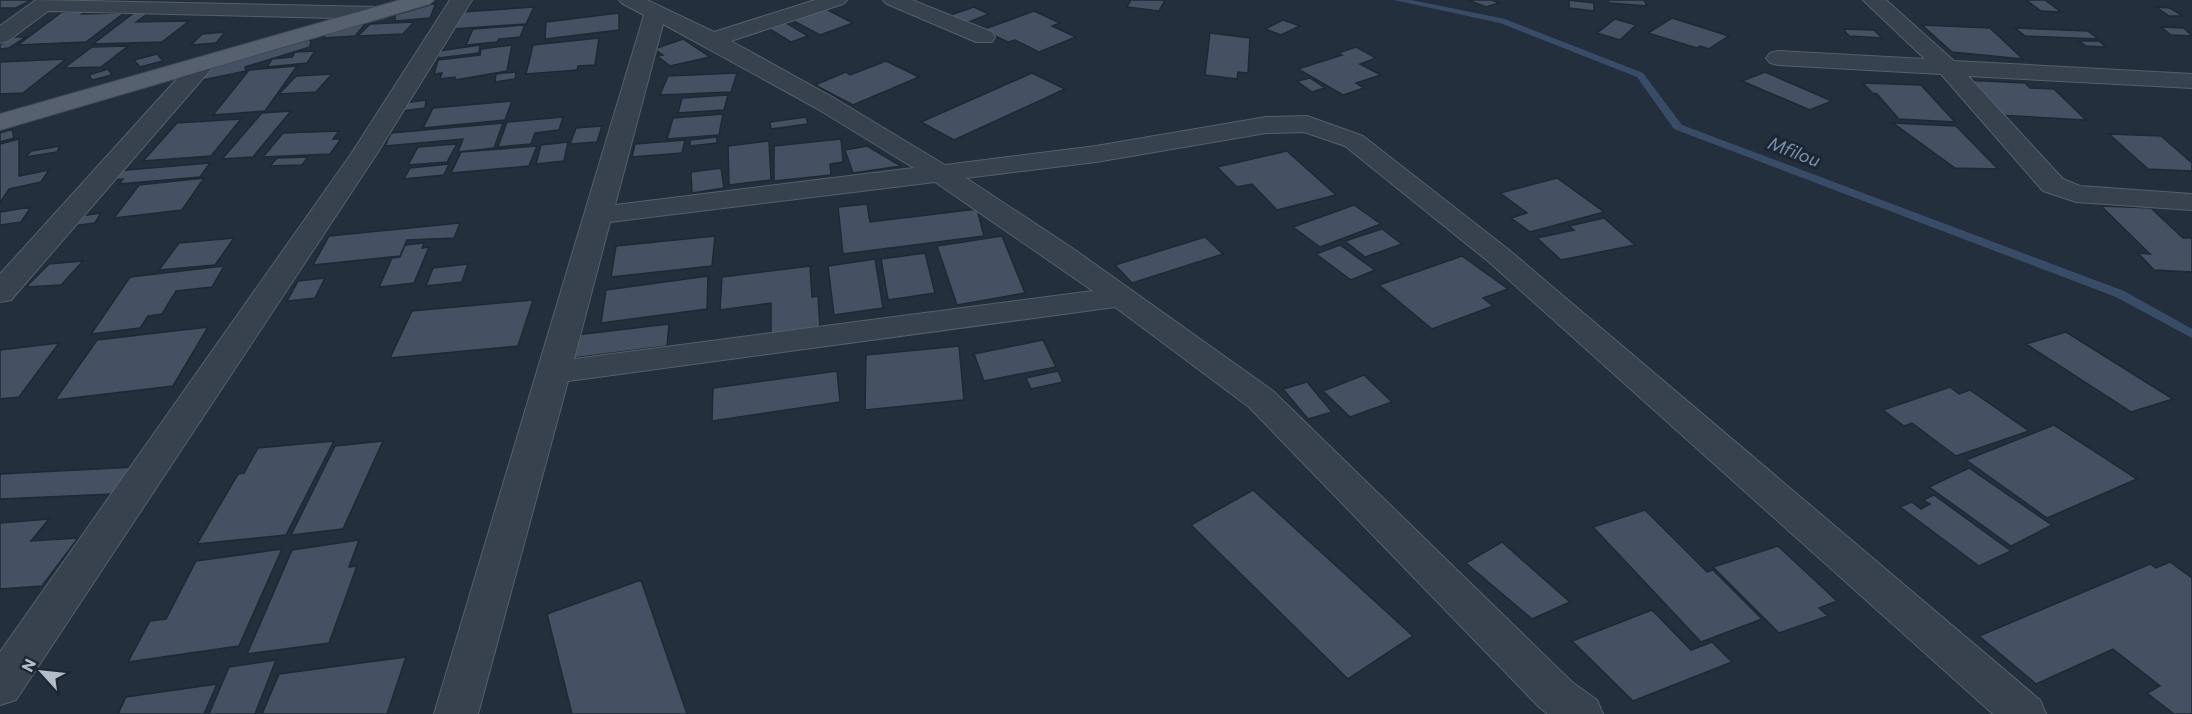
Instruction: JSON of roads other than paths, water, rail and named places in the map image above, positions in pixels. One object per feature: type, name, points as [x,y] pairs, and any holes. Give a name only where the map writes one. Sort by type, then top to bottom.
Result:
[{"type":"main road","points":[[0,122],[423,0]]},
{"type":"street","points":[[0,687],[363,155],[460,0]]},
{"type":"street","points":[[712,40],[836,0]]},
{"type":"street","points":[[894,0],[984,37]]},
{"type":"street","points":[[1874,0],[1949,69],[2053,185],[2076,194],[2192,202]]},
{"type":"street","points":[[0,36],[47,2],[376,13]]},
{"type":"street","points":[[456,714],[599,215],[642,7],[712,40],[825,103],[940,172],[1121,297],[1261,399],[1556,695],[1581,714]]},
{"type":"street","points":[[0,19],[23,20]]},
{"type":"street","points":[[1778,58],[2192,81]]},
{"type":"street","points":[[0,293],[203,64]]},
{"type":"street","points":[[599,215],[1096,154],[1289,123],[1307,124],[1354,141],[1499,256],[2024,714]]},
{"type":"street","points":[[554,372],[1121,297]]},
{"type":"waterway","name":"Mfilou","points":[[1398,0],[1502,21],[1640,75],[1678,127],[2120,294],[2192,334]]}]
